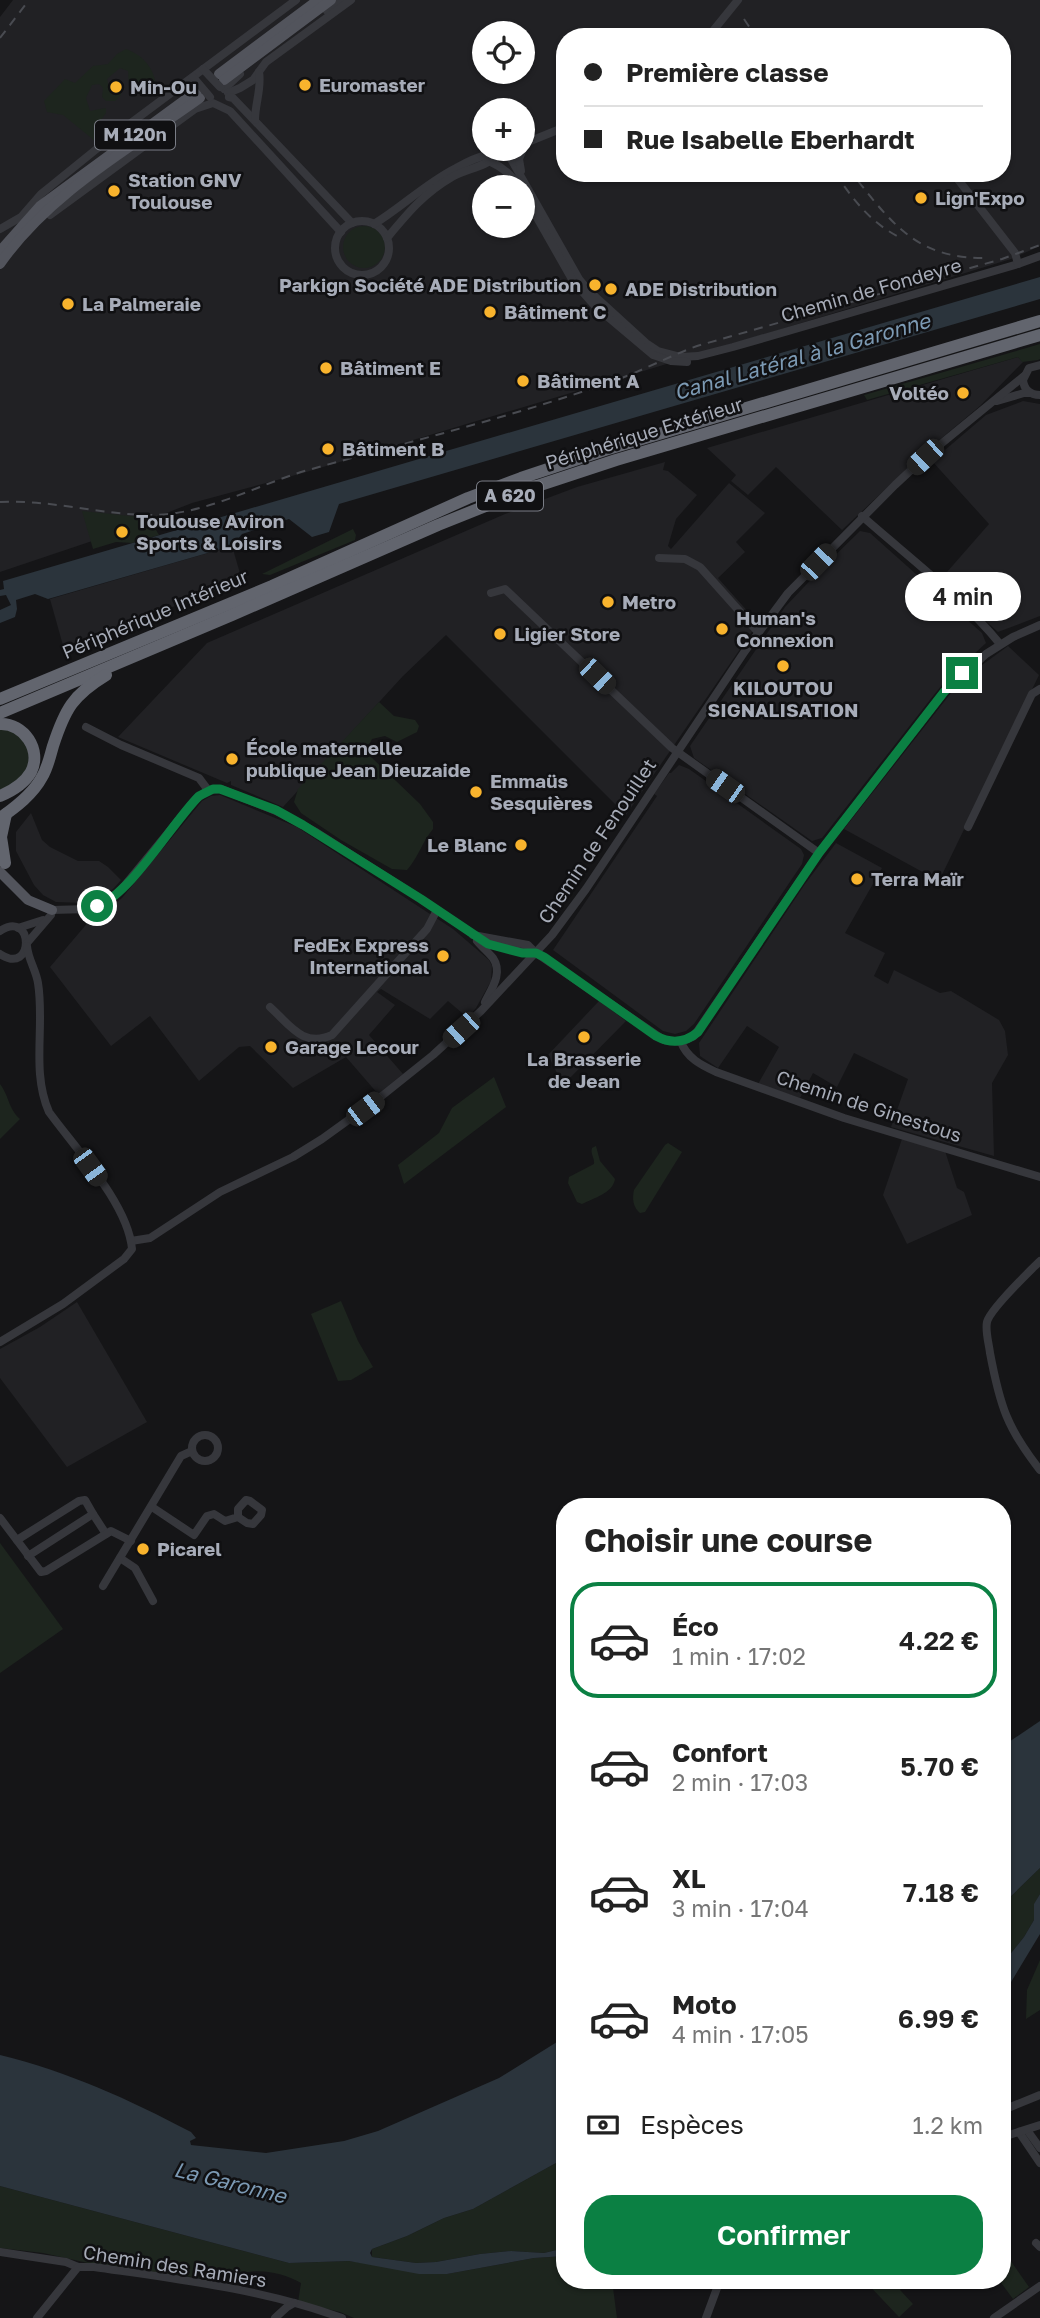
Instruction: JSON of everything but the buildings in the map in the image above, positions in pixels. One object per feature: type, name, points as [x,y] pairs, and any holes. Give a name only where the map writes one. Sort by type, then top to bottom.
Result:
[{"type":"highway","name":"Périphérique Intérieur","points":[[0,699],[272,586],[468,498],[544,469],[1040,321]]},
{"type":"highway","name":"Périphérique Extérieur","points":[[0,713],[528,489],[616,460],[1040,335]]},
{"type":"highway","points":[[2,864],[3,816],[26,797],[41,779],[61,722],[71,703],[87,687],[138,654]]},
{"type":"highway","points":[[0,691],[34,678],[44,681]]},
{"type":"highway","points":[[0,724],[8,724],[22,730],[32,744],[34,761],[33,768],[25,779],[0,796]]},
{"type":"main road","points":[[224,87],[318,0]]},
{"type":"main road","points":[[224,87],[331,0]]},
{"type":"main road","name":"M 120n","points":[[0,264],[30,226],[55,203],[209,99]]},
{"type":"main road","name":"M 120n","points":[[0,251],[40,206],[209,99]]},
{"type":"main road","points":[[0,244],[21,217]]},
{"type":"main road","points":[[2,864],[49,914]]},
{"type":"street","points":[[0,229],[21,217],[41,194],[104,143],[296,0]]},
{"type":"street","points":[[224,87],[341,0]]},
{"type":"street","points":[[209,99],[214,89],[240,89],[253,80],[266,62],[351,0]]},
{"type":"street","points":[[715,28],[738,0]]},
{"type":"street","points":[[203,69],[224,87],[352,223]]},
{"type":"street","points":[[255,120],[261,80],[259,72]]},
{"type":"street","points":[[193,77],[209,99],[230,111],[341,232]]},
{"type":"street","points":[[209,99],[227,102],[224,87]]},
{"type":"street","points":[[535,141],[556,131]]},
{"type":"street","points":[[374,224],[432,182],[472,161]]},
{"type":"street","points":[[387,239],[414,205],[432,189],[489,161]]},
{"type":"street","points":[[496,161],[511,175]]},
{"type":"street","name":"Chemin de Fondeyre","points":[[515,161],[579,279],[589,291],[646,343],[658,351],[681,357],[698,356],[733,347],[1040,258]]},
{"type":"street","points":[[519,161],[521,174]]},
{"type":"street","points":[[960,182],[1015,253],[1018,264]]},
{"type":"street","name":"Chemin de Fondeyre","points":[[535,214],[577,286],[596,307],[646,350],[663,359],[691,362],[721,354],[733,347]]},
{"type":"street","points":[[363,221],[374,224],[387,239],[388,254],[381,267],[370,274],[356,274],[338,261],[335,246],[341,232],[352,223],[363,221]]},
{"type":"street","name":"Chemin de Fenouillet","points":[[131,1241],[150,1238],[220,1192],[293,1157],[322,1139],[433,1055],[481,1011],[536,953],[586,889],[758,632],[796,585],[862,516],[925,457],[1024,376],[1029,368],[1040,365]]},
{"type":"street","points":[[1024,376],[1024,384],[1030,393],[1040,396]]},
{"type":"street","name":"Chemin de Fenouillet","points":[[991,403],[1030,393]]},
{"type":"street","points":[[862,516],[974,616],[1000,644]]},
{"type":"street","points":[[659,558],[684,559],[700,567],[758,632]]},
{"type":"street","points":[[491,593],[505,589],[677,752],[819,853]]},
{"type":"street","points":[[0,931],[10,927],[18,928],[49,914],[88,909],[111,899],[205,792],[213,789],[228,790],[291,817],[488,944],[522,953],[536,953],[656,1036],[664,1040],[685,1040],[698,1032],[819,853],[944,692],[976,661],[1000,644],[1040,625]]},
{"type":"street","points":[[968,827],[1032,694],[1040,690]]},
{"type":"street","points":[[86,727],[192,775],[202,781],[205,792]]},
{"type":"street","points":[[270,1007],[306,1039],[322,1040],[332,1035],[427,929],[437,910]]},
{"type":"street","points":[[15,959],[23,954],[49,914]]},
{"type":"street","points":[[427,929],[446,916]]},
{"type":"street","points":[[0,1342],[52,1312],[118,1264],[132,1248],[119,1209],[49,1112],[43,1099],[40,1082],[38,989],[25,934],[18,928]]},
{"type":"street","points":[[474,935],[492,957],[497,970],[496,981],[481,1011]]},
{"type":"street","points":[[0,954],[33,969]]},
{"type":"street","name":"Chemin de Ginestous","points":[[685,1040],[685,1051],[716,1073],[844,1118],[1039,1176]]},
{"type":"street","points":[[1040,1261],[993,1311],[987,1322],[995,1383],[1008,1424],[1040,1470]]},
{"type":"street","points":[[103,1586],[181,1456],[192,1451]]},
{"type":"street","points":[[17,1540],[79,1501],[85,1500],[106,1534]]},
{"type":"street","points":[[152,1507],[194,1535],[207,1516],[214,1514],[225,1521],[238,1517]]},
{"type":"street","points":[[28,1556],[93,1514]]},
{"type":"street","points":[[0,1518],[41,1572],[106,1534],[116,1532],[131,1541]]},
{"type":"street","points":[[120,1558],[135,1567],[153,1601]]},
{"type":"street","points":[[1011,2107],[1040,2095]]},
{"type":"street","points":[[1011,2135],[1040,2125]]},
{"type":"street","points":[[1023,2131],[1040,2148]]},
{"type":"street","points":[[1023,2131],[1040,2163]]},
{"type":"street","name":"Chemin des Ramiers","points":[[0,2252],[66,2262],[78,2267],[197,2282],[294,2303],[342,2318]]},
{"type":"street","points":[[37,2318],[78,2267]]},
{"type":"street","points":[[993,2318],[1040,2286]]},
{"type":"street","points":[[706,2318],[717,2289]]},
{"type":"street","points":[[277,2300],[280,2305],[277,2316]]},
{"type":"street","points":[[277,2316],[294,2303]]},
{"type":"shaded area","points":[[13,0],[1040,0],[1040,246],[1011,259],[614,380],[303,473],[192,503],[113,534],[0,572],[0,17]]},
{"type":"shaded area","points":[[126,49],[148,65],[157,90],[147,95],[129,86],[128,71],[120,68],[107,79],[109,87],[121,87],[121,95],[115,101],[106,101],[102,97],[103,88],[99,84],[92,85],[86,98],[90,111],[106,108],[101,120],[105,124],[113,121],[113,128],[95,141],[63,115],[47,112],[44,101],[65,79],[75,83],[93,66],[108,64]]},
{"type":"shaded area","points":[[364,226],[379,232],[385,247],[379,262],[364,268],[349,262],[343,247],[349,232]]},
{"type":"shaded area","points":[[1040,344],[1038,360],[1022,362],[1018,357],[867,400],[864,395]]},
{"type":"shaded area","points":[[1018,357],[1023,362],[980,406],[925,452],[842,530],[776,467],[748,495],[731,481],[736,475],[707,448]]},
{"type":"shaded area","points":[[1023,401],[1040,404],[1040,616],[998,632],[940,580],[989,524],[932,461],[986,415]]},
{"type":"shaded area","points":[[665,462],[663,470],[668,471],[697,495],[676,519],[668,546],[671,549],[729,483],[765,513],[736,542],[745,552],[718,578],[758,623],[626,815],[446,635],[403,676],[283,807],[231,785],[231,781],[227,783],[118,737],[207,643],[505,514],[577,487]]},
{"type":"shaded area","name":"Toulouse Aviron Sports & Loisirs","points":[[82,511],[149,518],[159,535],[132,543],[116,542],[93,549]]},
{"type":"shaded area","points":[[353,529],[355,540],[270,575],[262,574]]},
{"type":"shaded area","points":[[860,531],[870,533],[982,633],[986,643],[946,680],[822,838],[812,841],[694,758],[690,746],[785,607]]},
{"type":"shaded area","points":[[232,546],[242,580],[64,649],[50,599]]},
{"type":"shaded area","points":[[1008,646],[1039,675],[939,881],[844,829],[951,693],[967,676]]},
{"type":"shaded area","points":[[379,702],[394,716],[415,720],[419,726],[417,732],[397,742],[385,736],[372,739],[369,745],[371,757],[420,804],[433,822],[433,829],[407,870],[392,869],[341,840],[301,813],[294,802],[298,789]]},
{"type":"shaded area","points":[[0,729],[18,733],[26,743],[29,763],[24,775],[0,791]]},
{"type":"shaded area","points":[[679,765],[689,769],[801,849],[804,855],[802,864],[694,1024],[686,1031],[675,1034],[663,1031],[553,950],[657,796],[654,794],[669,773]]},
{"type":"shaded area","points":[[220,795],[297,827],[453,929],[489,960],[492,966],[491,981],[468,1018],[448,1001],[430,1019],[381,989],[377,992],[395,1005],[369,1035],[403,1074],[378,1094],[346,1057],[293,1088],[250,1046],[239,1047],[199,1081],[150,1016],[111,1046],[50,967],[90,920],[94,924],[98,920],[93,915],[111,907],[122,898],[202,801]]},
{"type":"shaded area","points":[[31,813],[42,840],[50,847],[78,861],[99,861],[121,880],[105,895],[84,903],[56,902],[43,895],[34,885],[16,851],[16,832]]},
{"type":"shaded area","points":[[836,843],[882,868],[845,933],[885,953],[874,976],[888,984],[894,970],[940,993],[951,991],[999,1020],[1005,1031],[1008,1055],[992,1083],[994,1156],[891,1127],[908,1079],[854,1053],[837,1087],[813,1073],[800,1098],[758,1084],[779,1047],[747,1026],[718,1068],[700,1056],[699,1043],[805,884]]},
{"type":"shaded area","points":[[599,1001],[626,1021],[563,1085],[548,1055]]},
{"type":"shaded area","points":[[494,1077],[506,1107],[404,1184],[398,1165],[439,1133],[452,1108]]},
{"type":"shaded area","points":[[0,1084],[13,1111],[20,1119],[0,1139]]},
{"type":"shaded area","points":[[902,1139],[945,1151],[957,1188],[964,1192],[972,1215],[907,1244],[883,1195]]},
{"type":"shaded area","points":[[668,1143],[682,1152],[645,1212],[640,1213],[634,1203],[634,1190]]},
{"type":"shaded area","points":[[596,1146],[600,1161],[615,1179],[614,1184],[607,1191],[582,1204],[577,1202],[568,1183],[569,1177],[594,1164],[592,1148]]},
{"type":"shaded area","points":[[341,1301],[358,1341],[373,1367],[351,1380],[338,1381],[311,1314]]},
{"type":"shaded area","points":[[77,1302],[147,1422],[67,1467],[0,1378],[0,1349]]},
{"type":"shaded area","points":[[0,1543],[63,1629],[0,1673]]},
{"type":"shaded area","points":[[1040,1868],[1040,1894],[1034,1905],[1034,1920],[1011,1953],[1011,1896]]},
{"type":"shaded area","points":[[1040,1960],[1040,2010],[1026,2019],[1027,1990]]},
{"type":"shaded area","points":[[556,2163],[556,2250],[544,2253],[511,2251],[416,2263],[372,2257],[372,2249],[444,2218],[473,2209]]},
{"type":"shaded area","points":[[0,2186],[289,2263],[349,2261],[447,2274],[556,2257],[556,2289],[613,2289],[617,2318],[354,2318],[298,2302],[301,2283],[270,2272],[254,2271],[239,2275],[237,2283],[0,2248]]},
{"type":"shaded area","points":[[1011,2261],[1029,2287],[1013,2299],[1006,2289],[1011,2289]]},
{"type":"shaded area","points":[[873,2289],[901,2289],[913,2304],[899,2317]]},
{"type":"water","name":"Canal Latéral à la Garonne","points":[[1040,277],[1040,299],[339,504],[329,532],[312,537],[289,519],[242,534],[232,546],[48,599],[35,594],[16,600],[15,617],[0,623],[0,610],[11,605],[6,595],[0,596],[0,590],[4,589],[3,581]]},
{"type":"water","points":[[1040,1721],[1040,1868],[1011,1896],[1011,1741]]},
{"type":"water","points":[[1040,1894],[1040,1934],[1011,1982],[1011,1953],[1034,1920],[1034,1904]]},
{"type":"water","name":"La Garonne","points":[[556,2043],[556,2163],[473,2209],[444,2218],[372,2249],[370,2253],[372,2257],[416,2263],[511,2251],[544,2253],[556,2250],[556,2257],[447,2274],[419,2274],[349,2261],[289,2263],[0,2186],[0,2055],[74,2078],[144,2108],[191,2132],[196,2138],[190,2141],[191,2145],[266,2153],[344,2141],[378,2131],[499,2078]]},
{"type":"railway","points":[[0,38],[29,0]]},
{"type":"railway","points":[[744,19],[750,28]]},
{"type":"railway","points":[[842,182],[870,216],[897,236]]},
{"type":"railway","points":[[859,182],[898,227],[927,247],[964,257],[987,258]]},
{"type":"railway","points":[[0,502],[38,503],[137,515],[194,510],[301,472],[570,396],[619,379],[697,346],[1002,259],[1040,245]]},
{"type":"place","name":"Euromaster","points":[[305,85]]},
{"type":"place","name":"Min-Ou","points":[[116,87]]},
{"type":"place","name":"Station GNV Toulouse","points":[[114,191]]},
{"type":"place","name":"Lign'Expo","points":[[921,198]]},
{"type":"place","name":"Parkign Société ADE Distribution","points":[[595,285]]},
{"type":"place","name":"ADE Distribution","points":[[611,289]]},
{"type":"place","name":"La Palmeraie","points":[[68,304]]},
{"type":"place","name":"Bâtiment C","points":[[490,312]]},
{"type":"place","name":"Bâtiment E","points":[[326,368]]},
{"type":"place","name":"Bâtiment A","points":[[523,381]]},
{"type":"place","name":"Voltéo","points":[[963,393]]},
{"type":"place","name":"Bâtiment B","points":[[328,449]]},
{"type":"place","name":"Toulouse Aviron Sports & Loisirs","points":[[122,532]]},
{"type":"place","name":"Metro","points":[[608,602]]},
{"type":"place","name":"Human's Connexion","points":[[722,629]]},
{"type":"place","name":"Ligier Store","points":[[500,634]]},
{"type":"place","name":"KILOUTOU SIGNALISATION","points":[[783,666]]},
{"type":"place","name":"École maternelle publique Jean Dieuzaide","points":[[232,759]]},
{"type":"place","name":"Emmaüs Sesquières","points":[[476,792]]},
{"type":"place","name":"Le Blanc","points":[[521,845]]},
{"type":"place","name":"Terra Maïr","points":[[857,879]]},
{"type":"place","name":"FedEx Express International","points":[[443,956]]},
{"type":"place","name":"La Brasserie de Jean","points":[[584,1037]]},
{"type":"place","name":"Garage Lecour","points":[[271,1047]]},
{"type":"place","name":"Picarel","points":[[143,1549]]},
{"type":"route","points":[[97,906],[104,904],[125,886],[199,796],[208,790],[228,790],[291,817],[488,944],[544,957],[656,1036],[681,1042],[698,1032],[819,853],[944,692],[962,673]]}]
